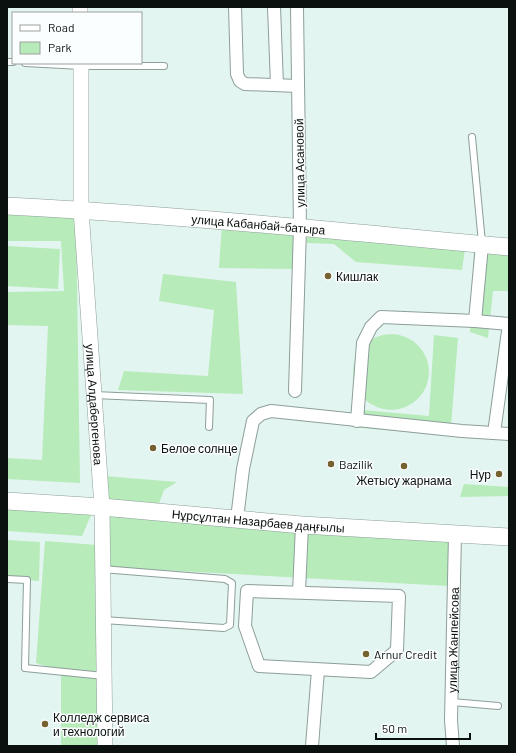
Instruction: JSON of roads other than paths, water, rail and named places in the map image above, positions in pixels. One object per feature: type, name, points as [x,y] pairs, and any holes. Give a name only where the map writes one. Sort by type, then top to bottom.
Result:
[{"type":"main road","name":"улица Кабанбай-батыра","points":[[7,206],[81,210],[509,247]]},
{"type":"main road","name":"Нұрсұлтан Назарбаев даңғылы","points":[[7,501],[102,507],[302,525],[509,537]]},
{"type":"street","points":[[235,7],[237,74],[240,81],[245,84],[298,86]]},
{"type":"street","points":[[274,7],[277,85]]},
{"type":"street","name":"улица Асановой","points":[[295,390],[300,228],[297,7]]},
{"type":"street","name":"улица Алдабергенова","points":[[81,64],[81,210],[102,507],[105,746]]},
{"type":"street","points":[[475,321],[482,245]]},
{"type":"street","points":[[356,421],[363,343],[371,327],[381,317],[509,324],[494,433]]},
{"type":"street","points":[[237,519],[243,469],[253,421],[261,414],[270,411],[462,432],[509,434]]},
{"type":"street","points":[[299,592],[302,525]]},
{"type":"street","name":"улица Жанпейсова","points":[[453,746],[452,702],[454,534]]},
{"type":"street","points":[[247,592],[299,592],[399,596],[397,650],[371,672],[259,666],[245,626],[247,592]]},
{"type":"street","points":[[312,746],[318,670]]},
{"type":"lane","points":[[81,64],[164,66]]},
{"type":"lane","points":[[472,137],[482,245]]},
{"type":"lane","points":[[94,395],[210,400],[209,427]]},
{"type":"lane","points":[[102,569],[225,579],[232,583],[230,624],[224,628],[103,620]]},
{"type":"lane","points":[[7,579],[27,580],[25,668],[104,676]]},
{"type":"lane","points":[[452,702],[498,706]]},
{"type":"place","name":"Кишлак","points":[[328,276]]},
{"type":"place","name":"Белое солнце","points":[[153,448]]},
{"type":"place","name":"Bazilik","points":[[331,464]]},
{"type":"place","name":"Жетысу жарнама","points":[[404,466]]},
{"type":"place","name":"Нур","points":[[499,474]]},
{"type":"place","name":"Arnur Credit","points":[[366,654]]},
{"type":"place","name":"Колледж сервиса и технологий","points":[[45,724]]}]
